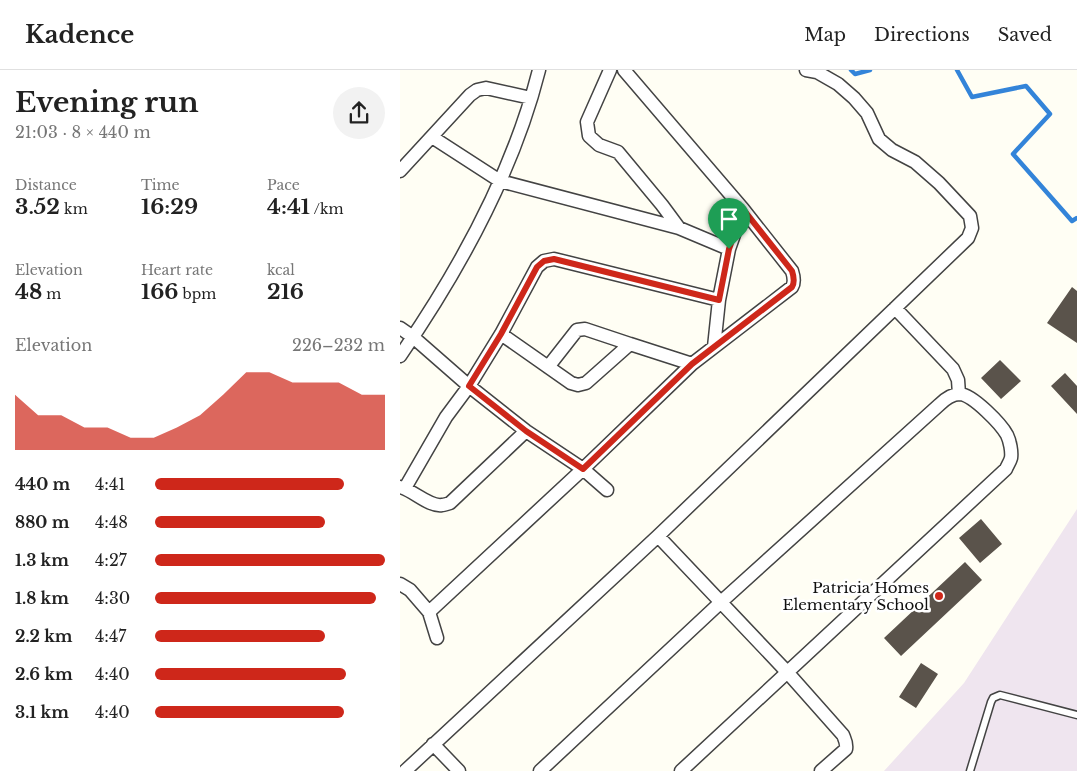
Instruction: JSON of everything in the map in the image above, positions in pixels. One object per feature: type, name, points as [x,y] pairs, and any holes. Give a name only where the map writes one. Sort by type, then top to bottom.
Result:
[{"type":"street","points":[[400,356],[477,232],[509,162],[539,70]]},
{"type":"street","points":[[610,70],[587,122],[589,136],[600,145],[618,152],[679,228]]},
{"type":"street","points":[[429,612],[583,469],[692,364],[794,284],[792,271],[743,209],[624,70]]},
{"type":"street","points":[[400,768],[404,771],[658,536],[968,238],[972,228],[970,216],[939,183],[915,162],[892,150],[880,139],[867,113],[838,84],[818,72],[806,70]]},
{"type":"street","points":[[400,172],[470,95],[477,90],[486,88],[531,98]]},
{"type":"street","points":[[432,137],[500,180],[679,228],[729,249]]},
{"type":"street","points":[[714,347],[719,300],[729,249],[743,209]]},
{"type":"street","points":[[526,431],[450,503],[440,506],[432,504],[403,488],[446,417],[469,386],[501,334],[537,267],[544,261],[554,259],[719,300]]},
{"type":"street","points":[[896,308],[953,369],[958,380],[959,394]]},
{"type":"street","points":[[400,328],[526,431],[583,469],[607,490]]},
{"type":"street","points":[[548,367],[577,330],[585,329],[692,364]]},
{"type":"street","points":[[501,334],[571,383],[578,385],[586,383],[630,344]]},
{"type":"street","points":[[540,771],[721,602],[939,405],[950,397],[959,394],[971,398],[980,405],[1007,435],[1011,458],[1006,469],[681,771]]},
{"type":"street","points":[[658,536],[788,672],[843,735],[847,745],[846,749],[821,771]]},
{"type":"street","points":[[400,584],[410,590],[429,612],[437,638]]},
{"type":"street","points":[[433,744],[459,771]]},
{"type":"lane","points":[[970,771],[991,702],[996,696],[1000,695],[1077,715]]},
{"type":"shaded area","points":[[1077,509],[1077,771],[884,771],[964,683]]},
{"type":"building","points":[[1072,287],[1077,291],[1077,343],[1047,323]]},
{"type":"building","points":[[1000,360],[1021,381],[1001,399],[981,378]]},
{"type":"building","points":[[1065,373],[1077,386],[1077,414],[1051,386]]},
{"type":"building","points":[[981,519],[1002,544],[980,563],[959,538]]},
{"type":"building","points":[[965,562],[982,580],[901,656],[884,638]]},
{"type":"building","points":[[921,663],[938,674],[916,708],[899,697]]},
{"type":"waterway","points":[[851,70],[855,74],[870,70]]},
{"type":"waterway","points":[[957,70],[972,97],[1026,86],[1050,114],[1013,154],[1072,221],[1077,218]]},
{"type":"place","name":"Patricia Homes Elementary School","points":[[939,596]]},
{"type":"route","points":[[743,209],[792,271],[794,284],[692,364],[583,469],[526,431],[469,386],[501,334],[537,267],[544,261],[554,259],[719,300],[729,249],[743,209]]}]
